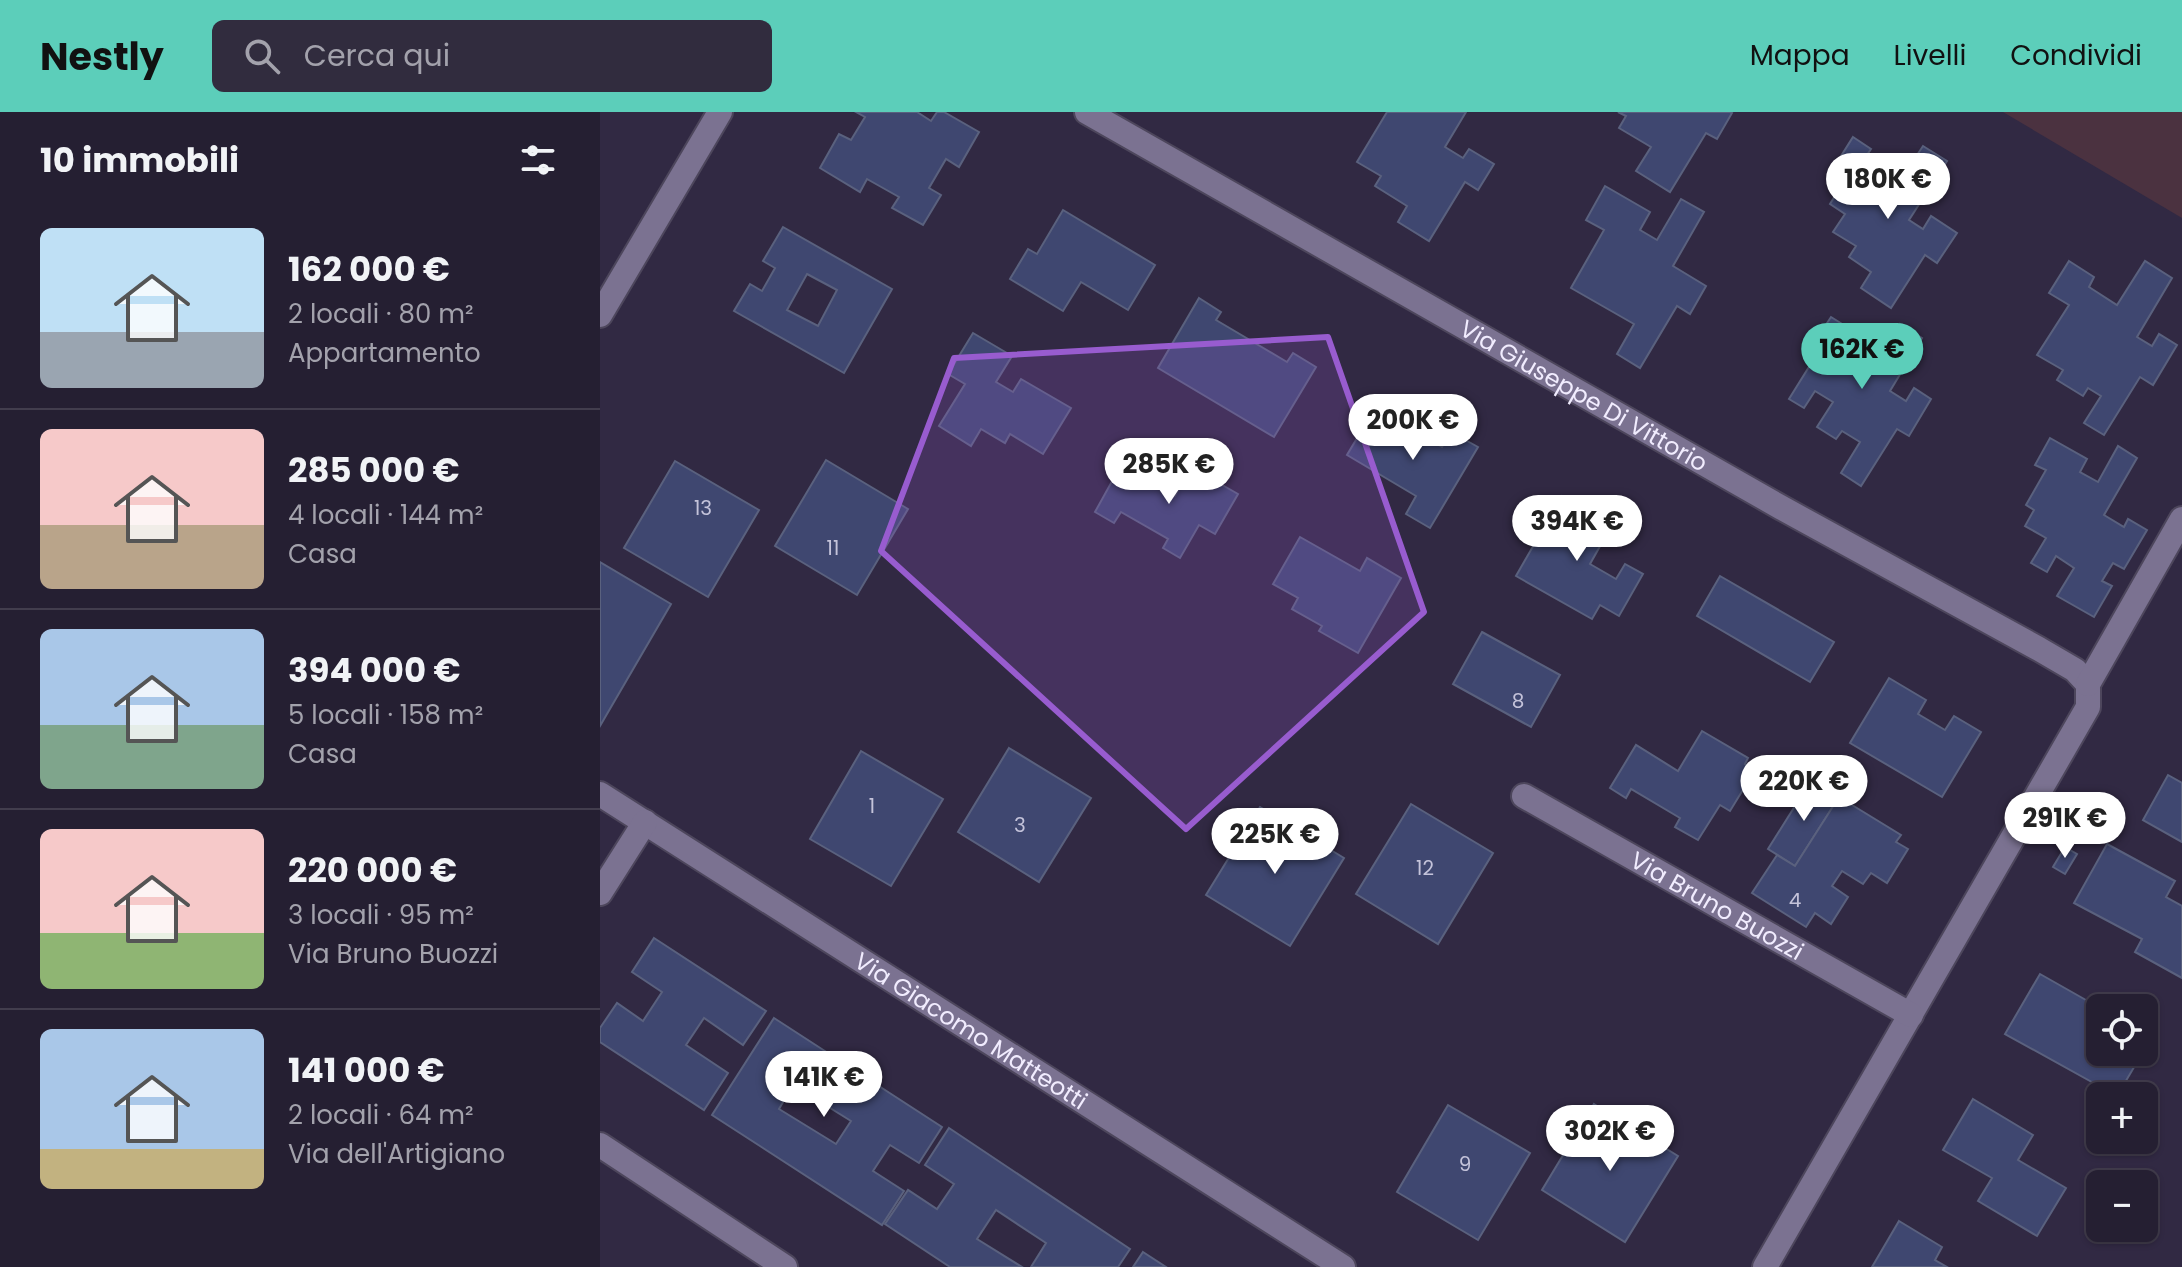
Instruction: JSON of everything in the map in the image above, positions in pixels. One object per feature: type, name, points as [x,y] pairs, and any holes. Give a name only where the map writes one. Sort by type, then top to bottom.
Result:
[{"type":"street","points":[[600,315],[720,112]]},
{"type":"street","name":"Via Giuseppe Di Vittorio","points":[[1087,112],[2085,680]]},
{"type":"street","points":[[1765,1267],[2088,707],[2085,680],[2182,519]]},
{"type":"street","name":"Via Giacomo Matteotti","points":[[600,794],[1343,1267]]},
{"type":"street","name":"Via Bruno Buozzi","points":[[1524,796],[1911,1015]]},
{"type":"street","points":[[600,893],[645,822]]},
{"type":"street","points":[[600,1145],[785,1267]]},
{"type":"highlighted area","points":[[1328,337],[1424,612],[1186,829],[881,551],[954,358]]},
{"type":"shaded area","points":[[2003,112],[2182,112],[2182,218]]},
{"type":"building","points":[[856,112],[917,112],[931,121],[937,112],[944,112],[979,132],[959,167],[946,159],[929,188],[941,195],[923,225],[892,208],[899,197],[867,179],[860,192],[820,168],[839,134],[851,140],[865,117]]},
{"type":"building","points":[[1387,112],[1466,112],[1445,147],[1463,158],[1469,149],[1494,164],[1478,190],[1465,182],[1429,241],[1398,222],[1407,206],[1375,186],[1381,176],[1357,162]]},
{"type":"building","points":[[1618,112],[1732,113],[1717,139],[1706,133],[1670,192],[1636,171],[1651,147],[1619,128],[1626,116]]},
{"type":"building","points":[[1853,137],[1871,149],[1859,167],[1894,190],[1923,146],[1947,161],[1909,220],[1923,229],[1931,216],[1957,233],[1937,263],[1925,255],[1891,308],[1861,288],[1871,272],[1849,257],[1856,246],[1833,232],[1845,214],[1830,204],[1845,180],[1831,172]]},
{"type":"building","points":[[1605,186],[1650,212],[1640,230],[1657,240],[1681,199],[1704,212],[1673,266],[1706,286],[1690,314],[1677,306],[1640,368],[1617,354],[1634,324],[1571,288],[1604,230],[1586,220]]},
{"type":"building","points":[[1063,210],[1155,265],[1128,310],[1081,282],[1063,311],[1010,279],[1028,249],[1037,254]]},
{"type":"building","points":[[783,227],[892,289],[844,373],[734,311],[750,284],[762,291],[775,268],[763,261]],"holes":[[[807,274],[837,290],[818,326],[787,310]]]},
{"type":"building","points":[[2069,261],[2094,277],[2089,287],[2117,305],[2145,261],[2172,278],[2137,337],[2152,346],[2159,334],[2177,345],[2153,385],[2140,377],[2104,435],[2084,423],[2101,396],[2088,388],[2083,396],[2057,380],[2063,370],[2037,355],[2069,305],[2049,293]]},
{"type":"building","points":[[1199,298],[1221,312],[1216,320],[1287,362],[1293,353],[1316,367],[1274,437],[1158,368]]},
{"type":"building","points":[[1831,317],[1884,350],[1900,324],[1922,338],[1890,391],[1906,401],[1914,388],[1931,399],[1909,436],[1897,429],[1861,486],[1841,473],[1860,442],[1842,431],[1836,439],[1817,427],[1833,402],[1815,391],[1804,408],[1789,399],[1817,354],[1810,349]]},
{"type":"building","points":[[973,333],[1012,356],[996,382],[1013,392],[1021,379],[1071,408],[1043,454],[1010,434],[1005,443],[981,429],[971,446],[939,426],[965,384],[948,374]]},
{"type":"building","points":[[1375,408],[1442,447],[1451,432],[1478,447],[1430,528],[1406,514],[1416,496],[1347,455]]},
{"type":"building","points":[[2050,438],[2087,459],[2080,472],[2098,482],[2118,446],[2137,458],[2104,515],[2124,527],[2128,519],[2147,530],[2124,569],[2113,563],[2102,581],[2112,586],[2094,617],[2057,596],[2074,568],[2056,556],[2047,572],[2031,563],[2046,538],[2025,526],[2034,510],[2026,505],[2046,470],[2035,465]]},
{"type":"building","points":[[826,460],[908,509],[857,595],[775,546]]},
{"type":"building","points":[[675,461],[759,510],[708,597],[624,548]]},
{"type":"building","points":[[1121,465],[1175,496],[1191,467],[1238,494],[1215,534],[1199,525],[1180,558],[1163,548],[1168,539],[1121,512],[1114,523],[1095,512]]},
{"type":"building","points":[[1562,496],[1612,525],[1590,564],[1616,579],[1625,564],[1643,574],[1619,616],[1600,605],[1592,619],[1516,576]]},
{"type":"building","points":[[1300,537],[1360,571],[1367,558],[1401,578],[1358,653],[1319,631],[1322,626],[1292,609],[1298,598],[1273,584]]},
{"type":"building","points":[[600,562],[671,604],[600,726]]},
{"type":"building","points":[[1720,576],[1834,642],[1810,682],[1697,616]]},
{"type":"building","points":[[1482,632],[1560,675],[1531,727],[1453,684]]},
{"type":"building","points":[[1889,678],[1926,700],[1918,714],[1945,730],[1954,716],[1981,732],[1942,797],[1850,743]]},
{"type":"building","points":[[1702,731],[1748,758],[1745,764],[1755,770],[1730,811],[1720,805],[1698,840],[1675,827],[1680,818],[1631,789],[1626,798],[1610,788],[1636,745],[1678,771]]},
{"type":"building","points":[[1009,748],[1091,798],[1039,882],[958,832]]},
{"type":"building","points":[[861,751],[943,799],[891,886],[810,839]]},
{"type":"building","points":[[2168,775],[2182,783],[2182,842],[2143,820]]},
{"type":"building","points":[[1812,779],[1839,797],[1795,866],[1768,849]]},
{"type":"building","points":[[1839,797],[1901,835],[1896,842],[1908,849],[1887,883],[1871,873],[1863,884],[1842,871],[1832,886],[1848,897],[1831,924],[1815,913],[1806,927],[1752,893],[1777,855],[1795,866]]},
{"type":"building","points":[[1411,804],[1493,853],[1438,944],[1356,894]]},
{"type":"building","points":[[1260,807],[1344,858],[1290,946],[1206,895]]},
{"type":"building","points":[[2107,844],[2175,881],[2166,897],[2182,906],[2182,978],[2135,952],[2142,939],[2074,903]]},
{"type":"building","points":[[2065,847],[2077,854],[2065,874],[2053,867]]},
{"type":"building","points":[[654,938],[766,1011],[743,1045],[704,1018],[686,1045],[728,1073],[704,1110],[600,1042],[600,1028],[617,1003],[643,1021],[662,992],[632,972]]},
{"type":"building","points":[[2040,974],[2086,1000],[2086,1066],[2135,1066],[2125,1082],[2092,1082],[2005,1034]]},
{"type":"building","points":[[774,1018],[942,1127],[919,1163],[890,1145],[873,1171],[904,1191],[882,1225],[712,1115]],"holes":[[[793,1085],[851,1121],[836,1144],[779,1109]]]},
{"type":"building","points":[[1973,1099],[2033,1135],[2018,1160],[2066,1188],[2037,1236],[1978,1201],[1992,1178],[1943,1150]]},
{"type":"building","points":[[1594,1104],[1678,1156],[1625,1242],[1542,1190]]},
{"type":"building","points":[[1448,1105],[1530,1153],[1478,1240],[1397,1192]]},
{"type":"building","points":[[949,1128],[1130,1249],[1118,1267],[1031,1267],[1046,1243],[996,1210],[977,1239],[1022,1267],[950,1267],[885,1224],[908,1190],[937,1209],[954,1184],[925,1165]]},
{"type":"building","points":[[1899,1221],[1942,1247],[1935,1260],[1947,1267],[1872,1267]]},
{"type":"building","points":[[1143,1252],[1166,1267],[1133,1267]]}]
